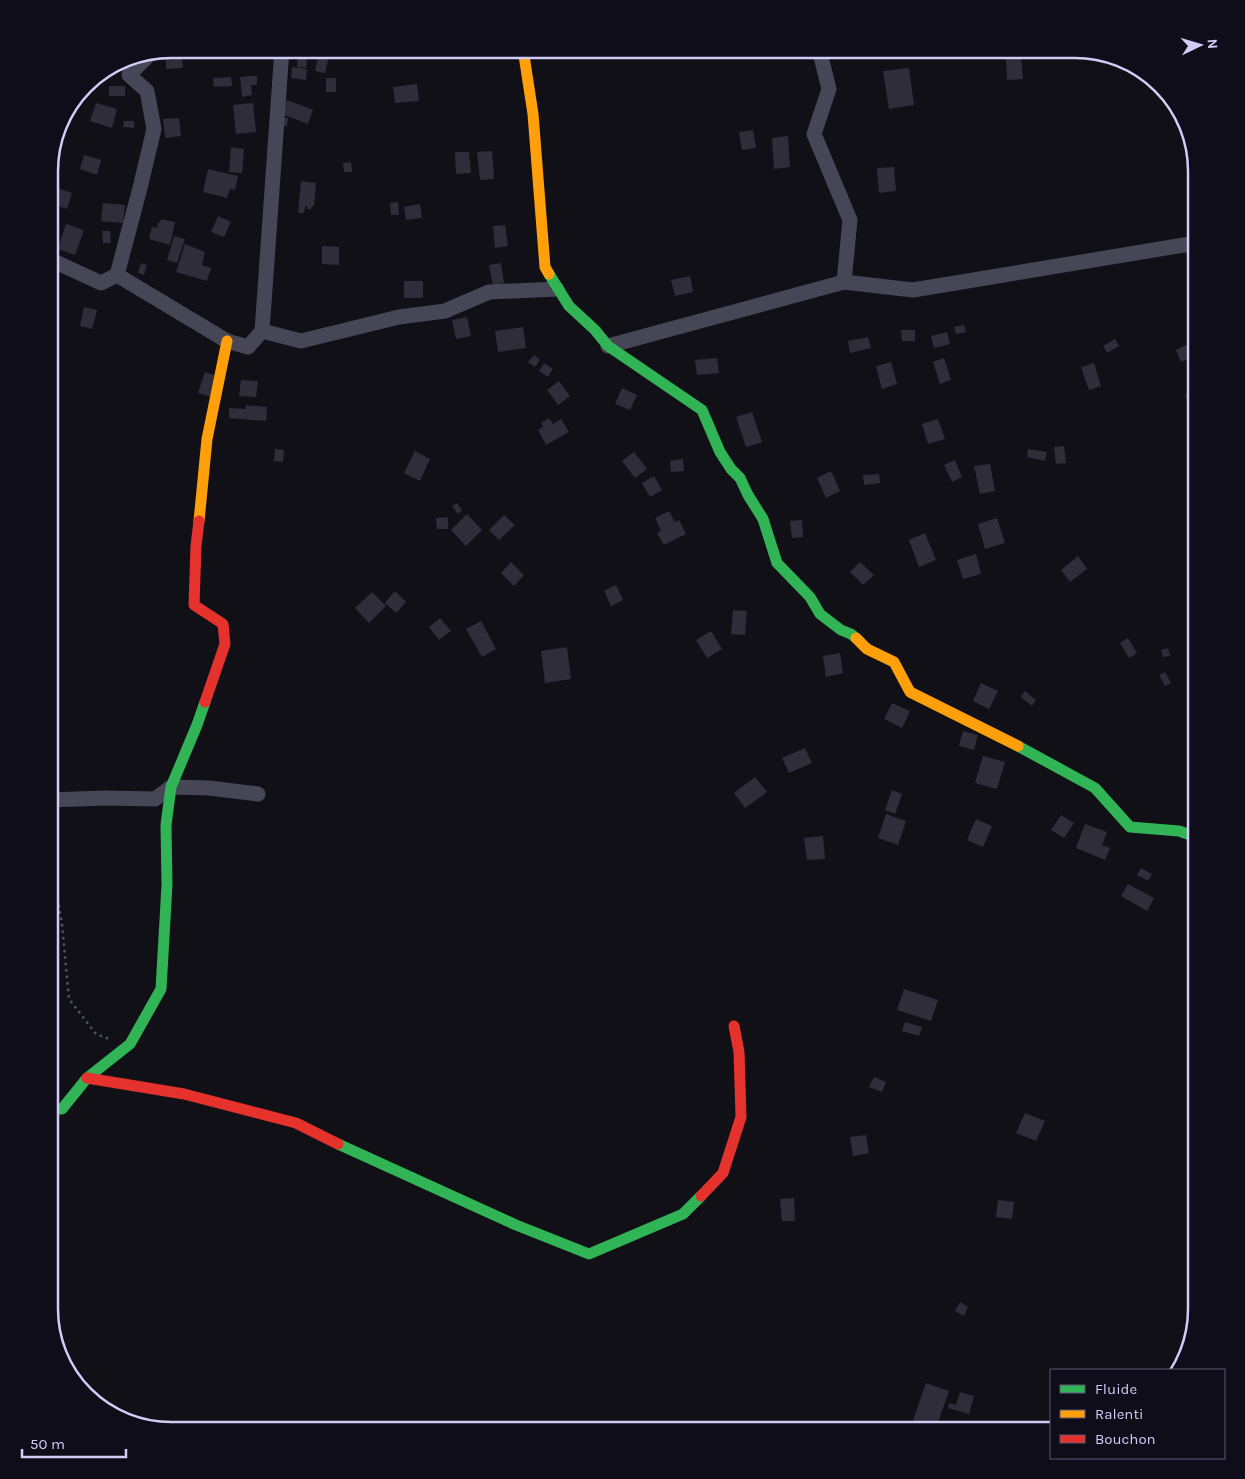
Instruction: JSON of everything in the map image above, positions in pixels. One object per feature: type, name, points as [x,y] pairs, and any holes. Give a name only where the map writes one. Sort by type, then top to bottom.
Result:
[{"type":"street","points":[[117,275],[227,341],[248,347],[262,332],[281,58]]},
{"type":"street","points":[[525,58],[533,114],[545,267],[570,306],[596,330],[608,346],[679,392],[702,410],[720,452],[731,469],[740,478],[748,495],[763,518],[776,563],[810,597],[820,614],[841,630],[851,634],[867,649],[894,662],[910,692],[1010,742],[1095,788],[1130,827],[1179,831],[1188,834]]},
{"type":"street","points":[[821,58],[829,89],[814,134],[850,220],[844,282]]},
{"type":"street","points":[[58,263],[101,283],[117,275],[154,129],[147,91],[129,75],[143,61]]},
{"type":"street","points":[[608,346],[844,282],[913,290],[1188,244]]},
{"type":"street","points":[[262,332],[301,341],[399,317],[445,311],[489,292],[557,288]]},
{"type":"street","points":[[58,1109],[62,1109],[87,1078],[130,1044],[161,988],[167,885],[166,825],[171,787],[197,725],[225,644],[223,624],[194,605],[194,585],[207,439],[227,341]]},
{"type":"street","points":[[58,800],[155,799],[171,787],[209,788],[258,794]]},
{"type":"street","points":[[87,1078],[184,1094],[296,1123],[453,1197],[589,1254],[683,1214],[723,1173],[742,1117],[739,1052],[734,1026]]},
{"type":"path","points":[[58,900],[69,999],[96,1034],[130,1044]]},
{"type":"building","points":[[161,58],[182,58],[183,68],[166,69],[166,60],[161,60]]},
{"type":"building","points":[[298,58],[307,58],[306,68],[297,67]]},
{"type":"building","points":[[318,58],[328,60],[325,73],[315,71]]},
{"type":"building","points":[[1006,58],[1021,58],[1023,79],[1007,80]]},
{"type":"building","points":[[292,67],[307,69],[306,80],[291,78]]},
{"type":"building","points":[[909,68],[914,105],[889,109],[883,71]]},
{"type":"building","points":[[257,76],[257,85],[251,85],[252,95],[242,97],[240,77]]},
{"type":"building","points":[[231,77],[232,86],[214,87],[213,78]]},
{"type":"building","points":[[326,78],[336,78],[336,92],[326,92]]},
{"type":"building","points":[[417,84],[419,101],[395,103],[393,87]]},
{"type":"building","points":[[109,86],[125,86],[125,96],[109,96]]},
{"type":"building","points":[[287,100],[313,110],[308,124],[282,114]]},
{"type":"building","points":[[96,103],[117,109],[112,128],[90,121]]},
{"type":"building","points":[[253,103],[256,132],[236,134],[233,105]]},
{"type":"building","points":[[179,118],[181,136],[165,138],[163,119]]},
{"type":"building","points":[[281,118],[288,118],[287,126],[281,126]]},
{"type":"building","points":[[124,121],[134,121],[134,128],[123,127]]},
{"type":"building","points":[[753,130],[756,148],[742,150],[739,132]]},
{"type":"building","points":[[788,136],[790,167],[774,169],[772,138]]},
{"type":"building","points":[[231,147],[244,149],[242,173],[229,172]]},
{"type":"building","points":[[492,151],[494,179],[480,180],[477,152]]},
{"type":"building","points":[[455,152],[469,152],[471,173],[456,174]]},
{"type":"building","points":[[84,155],[101,160],[97,175],[80,169]]},
{"type":"building","points":[[351,162],[352,172],[344,172],[343,163]]},
{"type":"building","points":[[894,167],[896,191],[879,193],[877,168]]},
{"type":"building","points":[[208,169],[238,176],[235,190],[230,189],[227,198],[203,192]]},
{"type":"building","points":[[301,181],[316,183],[314,207],[312,206],[311,209],[307,209],[307,206],[305,206],[304,213],[298,213]]},
{"type":"building","points":[[58,188],[72,193],[67,209],[58,206]]},
{"type":"building","points":[[398,202],[399,215],[391,215],[390,203]]},
{"type":"building","points":[[103,203],[125,205],[123,223],[101,221]]},
{"type":"building","points":[[420,204],[422,218],[406,220],[404,207]]},
{"type":"building","points":[[218,216],[231,222],[224,237],[211,232]]},
{"type":"building","points":[[161,219],[175,222],[170,245],[149,239],[152,227],[157,228],[158,222],[160,223]]},
{"type":"building","points":[[66,224],[84,230],[75,255],[58,249]]},
{"type":"building","points":[[505,225],[508,246],[495,248],[493,226]]},
{"type":"building","points":[[102,231],[110,231],[111,243],[103,243]]},
{"type":"building","points":[[174,236],[185,239],[177,263],[167,260]]},
{"type":"building","points":[[185,244],[205,252],[202,265],[211,268],[207,281],[176,272]]},
{"type":"building","points":[[322,246],[339,247],[339,265],[322,264]]},
{"type":"building","points":[[141,263],[147,265],[144,275],[138,273]]},
{"type":"building","points":[[501,263],[504,283],[493,285],[489,265]]},
{"type":"building","points":[[690,276],[693,292],[675,296],[671,280]]},
{"type":"building","points":[[404,281],[423,281],[423,298],[404,298]]},
{"type":"building","points":[[84,307],[97,310],[92,329],[80,326]]},
{"type":"building","points":[[467,317],[471,336],[456,339],[452,320]]},
{"type":"building","points":[[964,325],[966,332],[956,334],[954,327]]},
{"type":"building","points":[[523,327],[526,348],[498,352],[495,331]]},
{"type":"building","points":[[901,330],[915,330],[915,341],[902,341]]},
{"type":"building","points":[[947,332],[950,344],[934,348],[931,336]]},
{"type":"building","points":[[868,337],[871,348],[850,353],[848,341]]},
{"type":"building","points":[[1115,339],[1119,346],[1107,353],[1103,346]]},
{"type":"building","points":[[1188,344],[1188,359],[1181,362],[1176,350]]},
{"type":"building","points":[[534,355],[540,360],[535,367],[528,362]]},
{"type":"building","points":[[717,358],[719,373],[697,375],[695,360]]},
{"type":"building","points":[[944,358],[951,380],[940,384],[933,362]]},
{"type":"building","points":[[891,362],[897,384],[882,389],[876,366]]},
{"type":"building","points":[[544,363],[553,369],[548,377],[539,371]]},
{"type":"building","points":[[1094,363],[1101,386],[1089,390],[1081,367]]},
{"type":"building","points":[[205,372],[218,376],[212,397],[198,393]]},
{"type":"building","points":[[241,380],[258,381],[256,397],[239,396]]},
{"type":"building","points":[[559,381],[570,396],[558,405],[547,390]]},
{"type":"building","points":[[622,388],[637,395],[630,410],[615,404]]},
{"type":"building","points":[[246,405],[267,407],[266,421],[229,418],[229,408],[246,409]]},
{"type":"building","points":[[752,412],[762,442],[746,447],[736,417]]},
{"type":"building","points":[[549,418],[553,424],[561,419],[569,432],[546,445],[538,430],[543,427],[541,423]]},
{"type":"building","points":[[938,419],[945,439],[928,444],[922,424]]},
{"type":"building","points":[[1064,446],[1066,463],[1056,464],[1054,447]]},
{"type":"building","points":[[275,449],[284,450],[283,462],[274,461]]},
{"type":"building","points":[[1028,449],[1047,452],[1045,461],[1027,457]]},
{"type":"building","points":[[415,451],[430,459],[420,481],[404,473]]},
{"type":"building","points":[[634,452],[647,469],[635,478],[622,461]]},
{"type":"building","points":[[683,459],[684,471],[671,472],[670,461]]},
{"type":"building","points":[[955,460],[962,477],[952,482],[944,465]]},
{"type":"building","points":[[990,464],[995,491],[980,494],[974,466]]},
{"type":"building","points":[[831,471],[840,491],[826,498],[817,478]]},
{"type":"building","points":[[879,474],[880,483],[864,485],[863,475]]},
{"type":"building","points":[[654,476],[662,490],[650,497],[642,483]]},
{"type":"building","points":[[457,503],[462,510],[458,514],[452,506]]},
{"type":"building","points":[[669,511],[675,522],[679,520],[686,534],[664,545],[657,533],[661,531],[655,518]]},
{"type":"building","points":[[467,514],[482,530],[466,546],[451,530]]},
{"type":"building","points":[[504,515],[515,525],[499,540],[489,530]]},
{"type":"building","points":[[448,517],[448,529],[437,529],[436,518]]},
{"type":"building","points":[[997,518],[1005,543],[985,549],[978,524]]},
{"type":"building","points":[[802,520],[803,537],[792,538],[790,521]]},
{"type":"building","points":[[925,533],[936,560],[919,567],[909,540]]},
{"type":"building","points":[[976,554],[981,574],[963,579],[957,560]]},
{"type":"building","points":[[1078,556],[1087,569],[1070,582],[1061,570]]},
{"type":"building","points":[[511,562],[524,575],[514,586],[501,573]]},
{"type":"building","points":[[860,562],[874,575],[863,585],[850,572]]},
{"type":"building","points":[[616,585],[623,600],[611,606],[604,591]]},
{"type":"building","points":[[395,591],[406,602],[396,613],[385,603]]},
{"type":"building","points":[[372,592],[386,606],[369,623],[355,608]]},
{"type":"building","points":[[733,610],[747,611],[745,635],[731,634]]},
{"type":"building","points":[[440,618],[451,631],[439,640],[429,627]]},
{"type":"building","points":[[481,621],[496,649],[482,657],[466,629]]},
{"type":"building","points":[[711,631],[722,649],[707,658],[696,640]]},
{"type":"building","points":[[1128,638],[1137,653],[1129,658],[1120,643]]},
{"type":"building","points":[[567,647],[571,679],[545,683],[541,651]]},
{"type":"building","points":[[1168,648],[1170,656],[1163,657],[1161,650]]},
{"type":"building","points":[[840,653],[843,673],[826,677],[823,656]]},
{"type":"building","points":[[1165,672],[1171,683],[1165,686],[1159,675]]},
{"type":"building","points":[[981,683],[998,691],[989,709],[973,701]]},
{"type":"building","points":[[1025,691],[1036,700],[1032,706],[1021,697]]},
{"type":"building","points":[[892,703],[910,711],[902,728],[884,719]]},
{"type":"building","points":[[963,731],[978,735],[974,750],[959,746]]},
{"type":"building","points":[[805,748],[812,763],[789,773],[782,758]]},
{"type":"building","points":[[983,756],[1005,762],[997,789],[975,783]]},
{"type":"building","points":[[755,777],[767,792],[745,808],[734,793]]},
{"type":"building","points":[[892,790],[902,794],[895,814],[885,810]]},
{"type":"building","points":[[886,814],[906,821],[898,845],[878,838]]},
{"type":"building","points":[[1061,815],[1074,823],[1064,838],[1051,830]]},
{"type":"building","points":[[976,819],[992,826],[983,847],[967,840]]},
{"type":"building","points":[[1085,824],[1107,832],[1102,845],[1110,848],[1105,860],[1076,848]]},
{"type":"building","points":[[823,836],[825,859],[807,860],[804,838]]},
{"type":"building","points":[[1141,868],[1152,874],[1148,881],[1137,875]]},
{"type":"building","points":[[1128,884],[1154,898],[1147,911],[1121,896]]},
{"type":"building","points":[[904,989],[938,1000],[931,1021],[897,1010]]},
{"type":"building","points":[[905,1022],[922,1027],[919,1036],[902,1031]]},
{"type":"building","points":[[874,1077],[886,1082],[882,1092],[869,1087]]},
{"type":"building","points":[[1025,1113],[1045,1121],[1036,1141],[1016,1133]]},
{"type":"building","points":[[866,1135],[869,1153],[853,1156],[850,1137]]},
{"type":"building","points":[[794,1198],[795,1221],[782,1221],[780,1199]]},
{"type":"building","points":[[998,1200],[1014,1202],[1012,1219],[996,1217]]},
{"type":"building","points":[[960,1302],[968,1307],[964,1316],[955,1311]]},
{"type":"building","points":[[926,1383],[949,1391],[938,1422],[919,1422],[913,1420]]},
{"type":"building","points":[[960,1392],[974,1396],[969,1414],[948,1408],[949,1403],[956,1405]]},
{"type":"traffic: fast","points":[[549,274],[569,306],[595,330],[608,346],[702,410],[720,452],[731,469],[740,478],[763,519],[777,563],[810,597],[820,614],[841,630],[856,638]]},
{"type":"traffic: fast","points":[[58,1109],[62,1109],[87,1078],[130,1044],[161,989],[167,885],[166,825],[171,787],[205,702]]},
{"type":"traffic: fast","points":[[1018,746],[1095,788],[1130,827],[1179,831],[1188,834]]},
{"type":"traffic: fast","points":[[338,1144],[516,1225],[589,1254],[683,1214],[701,1196]]},
{"type":"traffic: slow","points":[[524,58],[533,114],[545,267],[549,274]]},
{"type":"traffic: slow","points":[[199,521],[207,439],[227,341]]},
{"type":"traffic: slow","points":[[856,638],[867,649],[894,662],[910,692],[1018,746]]},
{"type":"traffic: jam","points":[[199,521],[196,546],[194,605],[223,624],[225,644],[205,702]]},
{"type":"traffic: jam","points":[[701,1196],[723,1173],[741,1117],[739,1052],[734,1026]]},
{"type":"traffic: jam","points":[[87,1078],[184,1094],[296,1123],[338,1144]]}]
